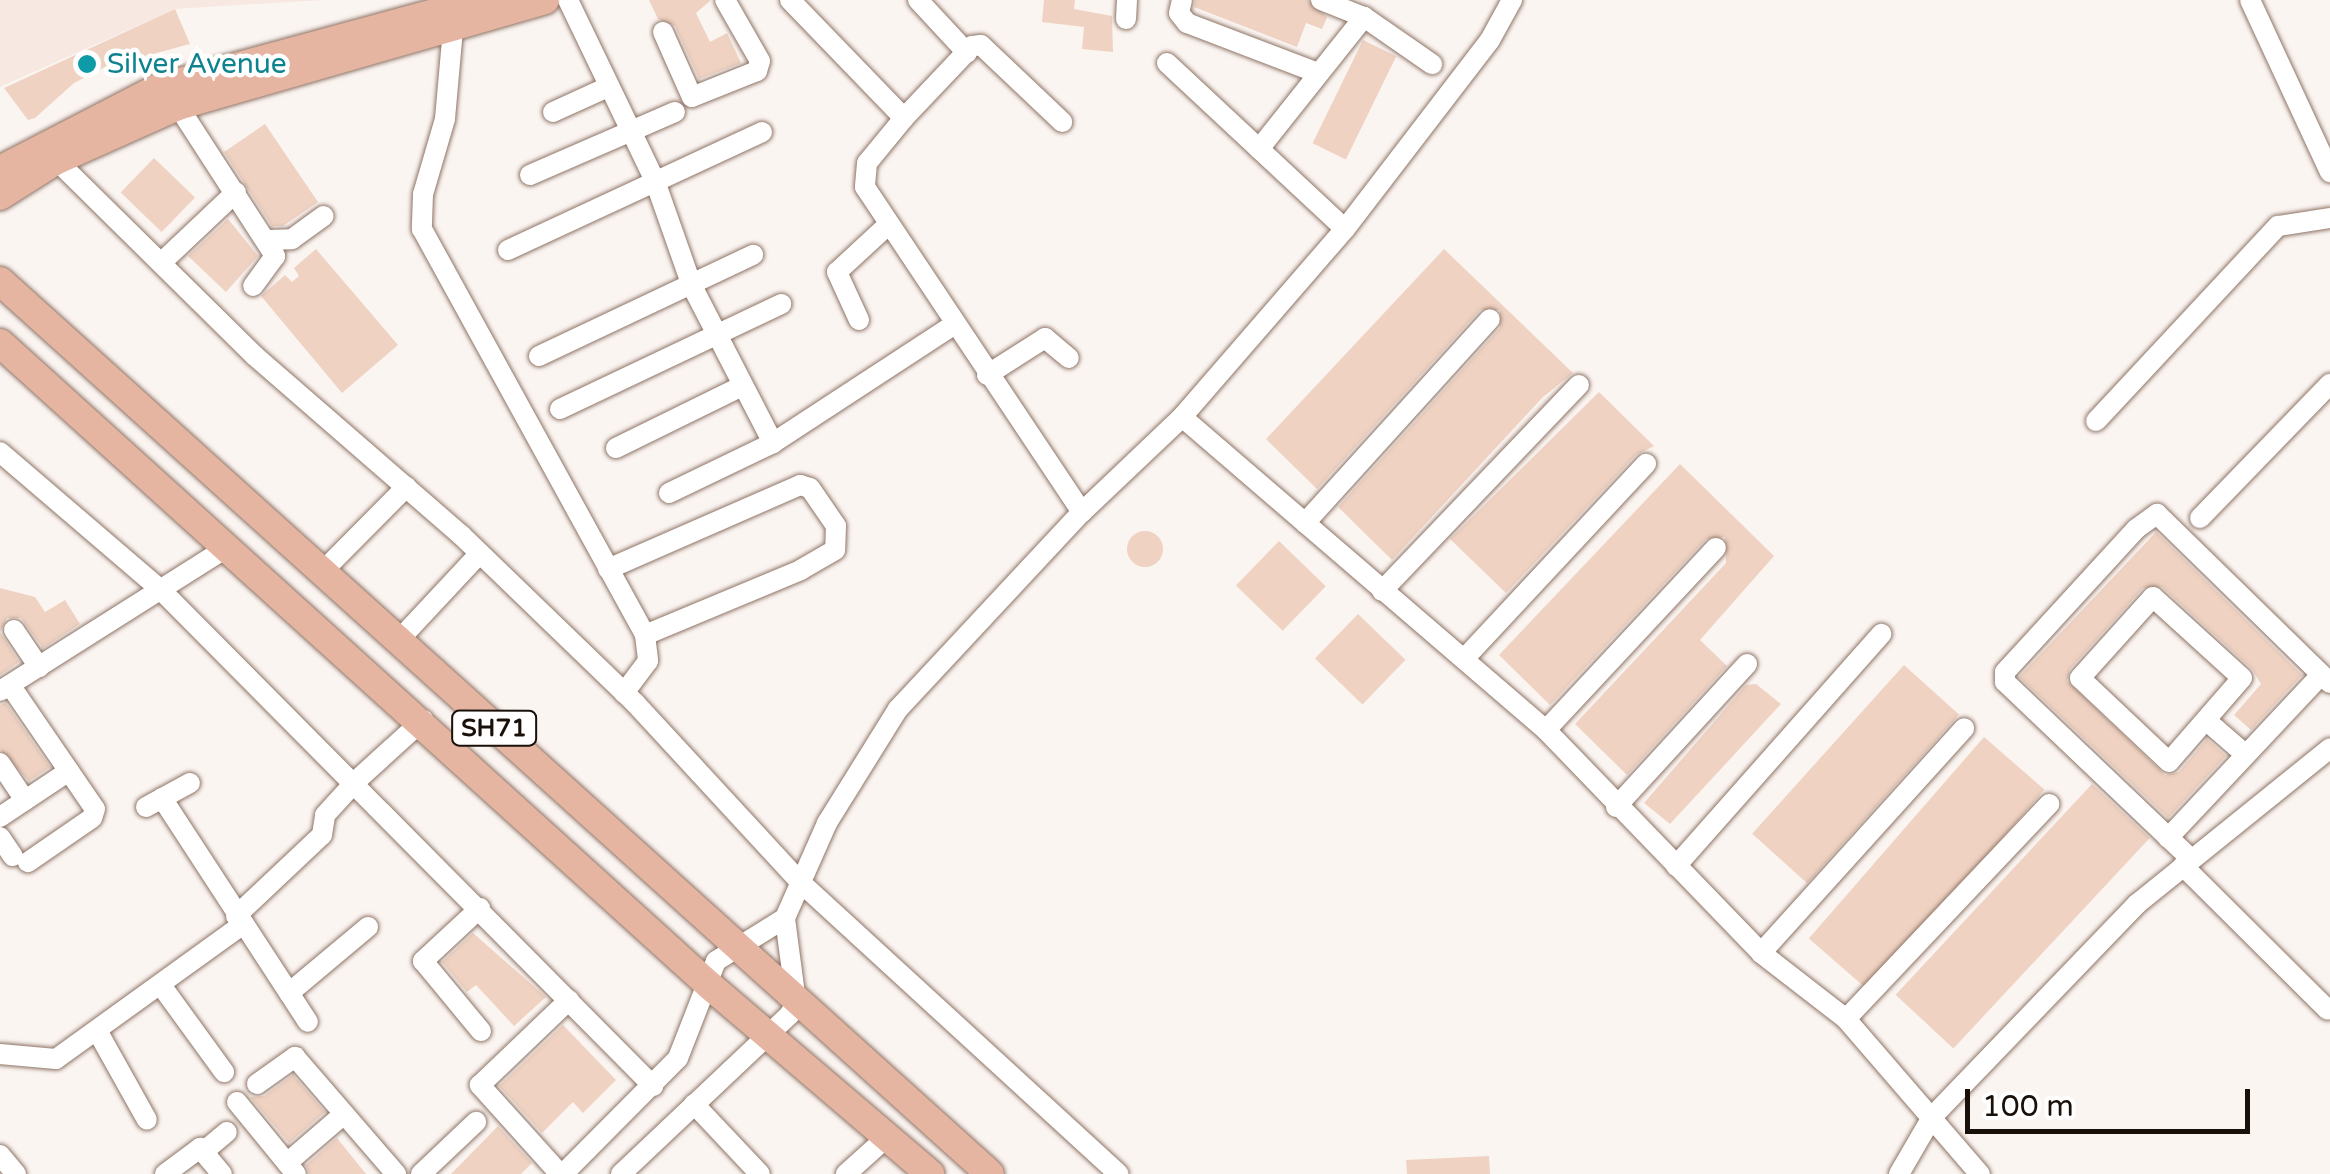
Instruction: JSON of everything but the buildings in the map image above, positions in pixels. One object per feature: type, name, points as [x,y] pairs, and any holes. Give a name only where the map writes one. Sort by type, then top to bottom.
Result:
[{"type":"main road","points":[[0,196],[49,152],[158,88],[483,0]]},
{"type":"main road","points":[[0,170],[178,106],[452,30],[537,2]]},
{"type":"main road","name":"SH71","points":[[0,281],[990,1174]]},
{"type":"main road","name":"SH71","points":[[0,343],[423,720],[708,984],[930,1174]]},
{"type":"street","points":[[568,0],[655,181],[692,286],[774,444]]},
{"type":"street","points":[[663,32],[692,97],[757,71],[760,61],[725,0]]},
{"type":"street","points":[[790,0],[904,118]]},
{"type":"street","points":[[918,0],[967,53]]},
{"type":"street","points":[[1182,0],[1179,13],[1187,24],[1315,72]]},
{"type":"street","points":[[1321,0],[1364,17],[1432,64]]},
{"type":"street","points":[[621,1174],[768,1036],[796,1002],[785,918],[827,823],[898,710],[1082,512],[1182,417],[1345,228],[1490,40],[1512,0]]},
{"type":"street","points":[[2250,0],[2330,172]]},
{"type":"street","points":[[1259,149],[1315,72],[1364,17]]},
{"type":"street","points":[[452,30],[445,118],[422,194],[422,229],[645,635],[648,661],[624,693]]},
{"type":"street","points":[[1062,122],[987,48],[972,46],[904,118],[864,174],[864,188],[1082,512]]},
{"type":"street","points":[[1167,63],[1345,228]]},
{"type":"street","points":[[553,112],[608,86]]},
{"type":"street","points":[[178,106],[268,240],[276,262],[253,286]]},
{"type":"street","points":[[530,175],[627,129],[675,112]]},
{"type":"street","points":[[508,250],[762,132]]},
{"type":"street","points":[[49,152],[160,263],[480,553],[624,693],[800,882],[1119,1174]]},
{"type":"street","points":[[160,263],[236,192]]},
{"type":"street","points":[[268,240],[292,239],[324,216]]},
{"type":"street","points":[[2096,421],[2278,226],[2330,218]]},
{"type":"street","points":[[859,320],[837,272],[888,225]]},
{"type":"street","points":[[539,356],[753,255]]},
{"type":"street","points":[[560,410],[781,304]]},
{"type":"street","points":[[1305,523],[1490,319]]},
{"type":"street","points":[[670,493],[774,444],[953,325]]},
{"type":"street","points":[[987,375],[1044,338],[1069,358]]},
{"type":"street","points":[[2200,518],[2330,384]]},
{"type":"street","points":[[1382,591],[1579,385]]},
{"type":"street","points":[[616,448],[742,386]]},
{"type":"street","points":[[1182,417],[1546,730],[1616,807],[1762,953],[1846,1019],[1980,1174]]},
{"type":"street","points":[[0,452],[160,590],[356,781],[652,1086]]},
{"type":"street","points":[[1464,659],[1646,464]]},
{"type":"street","points":[[322,572],[406,486]]},
{"type":"street","points":[[608,568],[800,486],[810,488],[836,526],[835,550],[802,570],[645,635]]},
{"type":"street","points":[[2168,838],[2325,679],[2168,520],[2150,516],[2004,678],[2168,838],[2328,1010]]},
{"type":"street","points":[[0,837],[21,859],[95,814],[68,771],[5,688],[228,546]]},
{"type":"street","points":[[1546,730],[1716,548]]},
{"type":"street","points":[[398,640],[480,553]]},
{"type":"street","points":[[2152,596],[2242,678],[2208,722],[2163,762],[2080,678],[2152,596]]},
{"type":"street","points":[[14,630],[39,667]]},
{"type":"street","points":[[1676,866],[1881,634]]},
{"type":"street","points":[[1616,807],[1747,664]]},
{"type":"street","points":[[0,1054],[51,1060],[99,1034],[163,988],[239,920],[322,835],[325,815],[423,720]]},
{"type":"street","points":[[2208,722],[2246,755]]},
{"type":"street","points":[[1762,953],[1964,728]]},
{"type":"street","points":[[1899,1174],[1932,1117],[2136,904],[2330,748]]},
{"type":"street","points":[[0,763],[25,800]]},
{"type":"street","points":[[0,817],[68,771]]},
{"type":"street","points":[[190,782],[154,802],[308,1022]]},
{"type":"street","points":[[1846,1019],[2049,804]]},
{"type":"street","points":[[480,908],[423,961],[481,1032]]},
{"type":"street","points":[[569,1000],[480,1084],[562,1174],[652,1086],[692,1036],[716,961],[732,945],[785,918]]},
{"type":"street","points":[[289,994],[368,927]]},
{"type":"street","points":[[163,988],[224,1072]]},
{"type":"street","points":[[99,1034],[148,1120]]},
{"type":"street","points":[[257,1084],[294,1056],[396,1174]]},
{"type":"street","points":[[236,1102],[292,1169],[344,1114]]},
{"type":"street","points":[[694,1104],[760,1174]]},
{"type":"street","points":[[421,1174],[476,1122]]},
{"type":"street","points":[[203,1152],[227,1132]]},
{"type":"street","points":[[846,1174],[887,1136]]},
{"type":"street","points":[[164,1174],[196,1149],[222,1174]]},
{"type":"street","points":[[0,1155],[16,1174]]},
{"type":"shaded area","points":[[0,0],[324,0],[175,9],[0,87]]},
{"type":"place","name":"Silver Avenue","points":[[87,64]]}]
